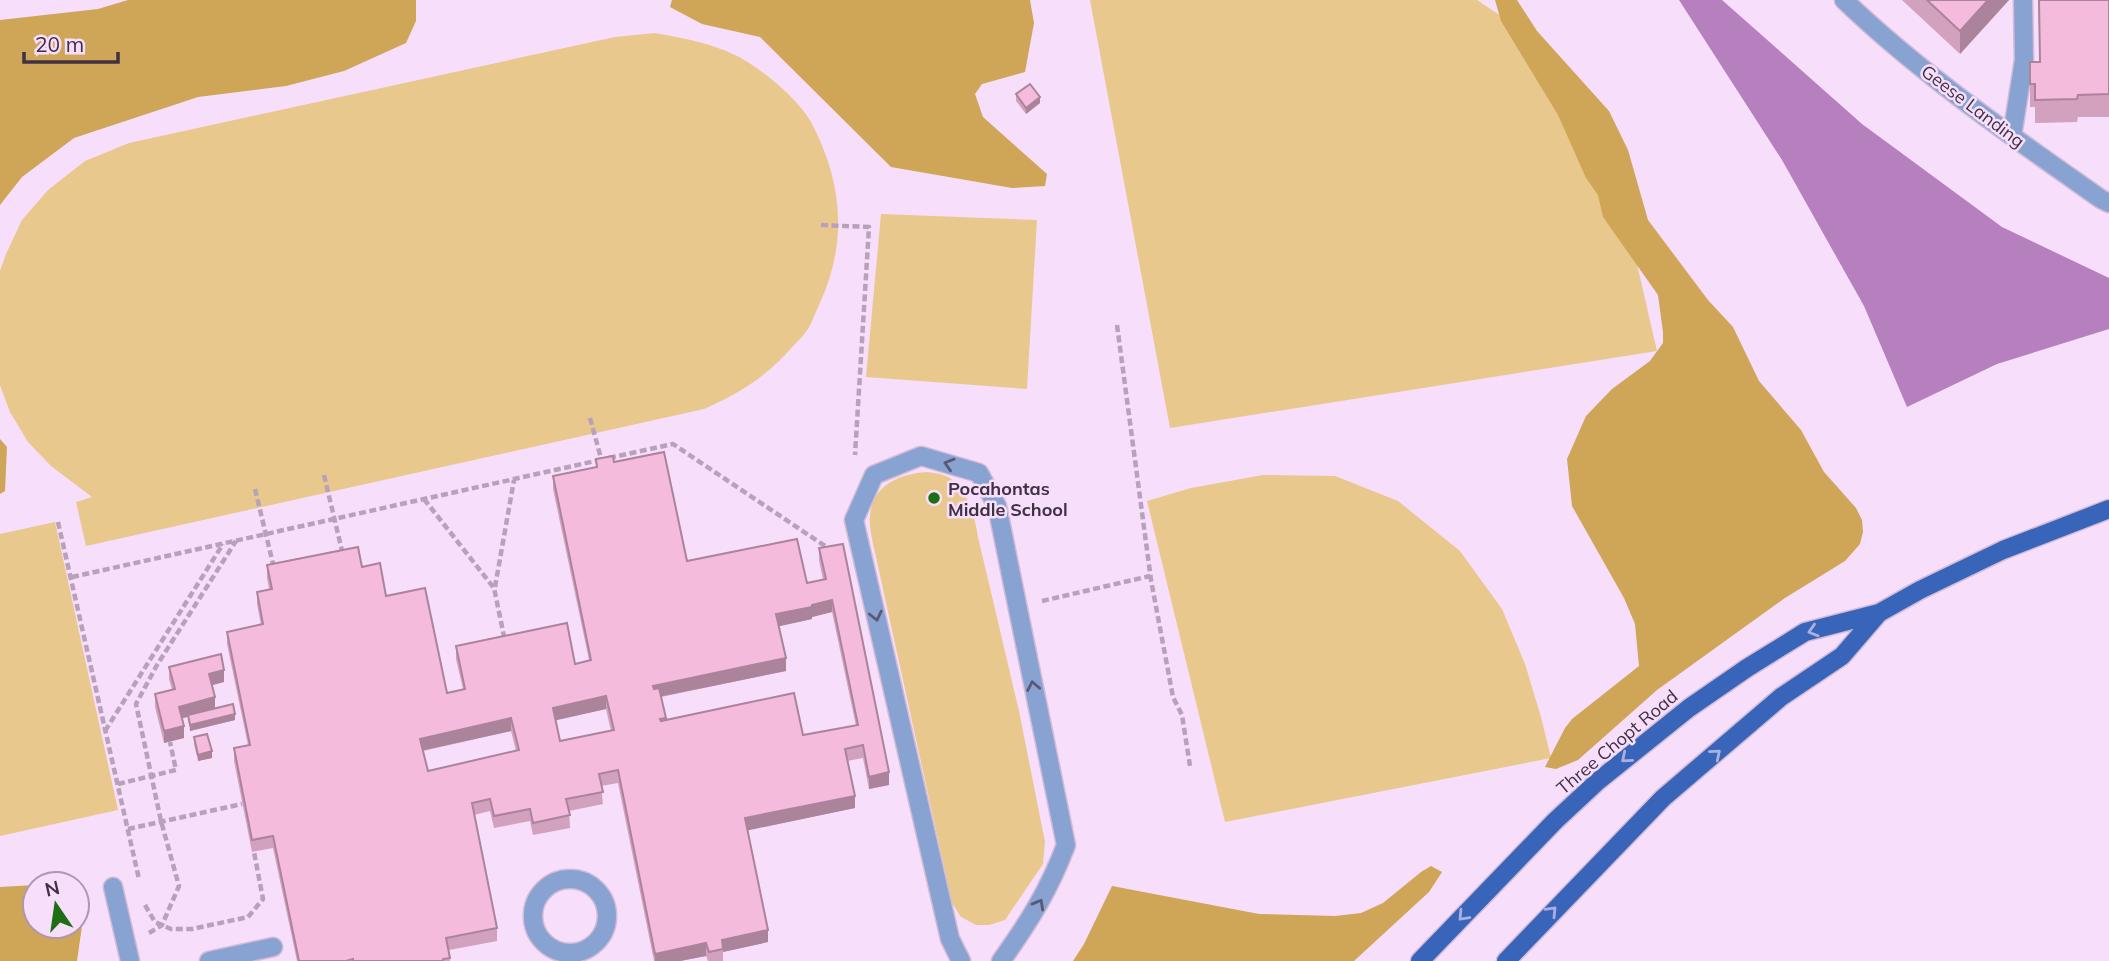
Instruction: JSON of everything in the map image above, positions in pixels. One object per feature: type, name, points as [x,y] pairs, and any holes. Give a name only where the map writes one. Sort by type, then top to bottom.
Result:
[{"type":"main road","name":"Three Chopt Road","points":[[1420,961],[1555,821],[1607,774],[1689,708],[1747,668],[1805,632],[1879,613],[2003,550],[2109,509]]},
{"type":"main road","name":"Three Chopt Road","points":[[1506,961],[1663,798],[1781,697],[1842,656],[1879,613]]},
{"type":"street","name":"Geese Landing","points":[[1844,0],[1880,34],[2012,136],[2109,203]]},
{"type":"street","points":[[2012,136],[2024,60],[2023,0]]},
{"type":"street","points":[[961,961],[950,939],[854,520],[874,475],[922,456],[979,473],[997,506],[1066,845],[1053,879],[1030,921],[1001,961]]},
{"type":"street","points":[[562,880],[587,882],[604,900],[607,912],[607,924],[602,936],[577,957],[548,946],[539,937],[534,926],[535,902],[551,884],[562,880]]},
{"type":"street","points":[[113,887],[128,953]]},
{"type":"street","points":[[209,961],[273,947]]},
{"type":"path","points":[[821,225],[869,227],[855,455]]},
{"type":"path","points":[[1117,325],[1150,576],[1173,697],[1182,715],[1190,766]]},
{"type":"path","points":[[590,418],[604,470]]},
{"type":"path","points":[[72,577],[673,444],[825,546],[828,559]]},
{"type":"path","points":[[324,475],[345,562]]},
{"type":"path","points":[[507,649],[494,588],[514,480]]},
{"type":"path","points":[[255,489],[275,576]]},
{"type":"path","points":[[424,499],[494,588]]},
{"type":"path","points":[[58,522],[140,882]]},
{"type":"path","points":[[128,953],[162,925],[178,886],[136,704],[157,665],[236,540]]},
{"type":"path","points":[[105,731],[224,543]]},
{"type":"path","points":[[1038,602],[1150,576]]},
{"type":"path","points":[[118,784],[176,770],[170,742]]},
{"type":"path","points":[[128,829],[242,804]]},
{"type":"path","points":[[143,895],[146,909],[155,922],[171,929],[192,929],[248,916],[263,899],[254,852]]},
{"type":"shaded area","points":[[128,0],[416,0],[416,21],[406,43],[344,71],[286,86],[198,97],[74,138],[22,177],[0,205],[0,20],[98,9]]},
{"type":"shaded area","points":[[672,0],[1030,0],[1034,23],[1025,72],[982,84],[975,94],[983,117],[1047,174],[1045,186],[1012,188],[891,167],[760,37],[702,24],[670,7]]},
{"type":"shaded area","points":[[1090,0],[1477,0],[1522,30],[1622,199],[1657,351],[1170,428]]},
{"type":"shaded area","points":[[1495,0],[1517,0],[1537,31],[1609,111],[1628,150],[1648,220],[1708,300],[1733,327],[1759,381],[1801,430],[1824,472],[1856,508],[1862,520],[1863,532],[1860,544],[1845,561],[1785,598],[1657,690],[1578,760],[1556,769],[1545,767],[1572,719],[1639,666],[1635,624],[1624,598],[1572,506],[1567,459],[1586,416],[1612,389],[1650,361],[1663,343],[1663,332],[1658,295],[1603,217],[1598,195],[1586,178],[1558,115],[1501,21]]},
{"type":"shaded area","points":[[1679,0],[1722,0],[1862,124],[2002,227],[2109,278],[2109,329],[1997,364],[1907,407],[1864,306],[1782,160]]},
{"type":"shaded area","points":[[655,33],[714,46],[736,55],[763,73],[782,88],[805,113],[830,167],[838,213],[838,236],[828,282],[808,329],[773,366],[742,390],[704,409],[86,546],[76,502],[92,497],[51,466],[28,442],[10,412],[0,385],[0,271],[22,220],[48,190],[85,161],[129,143],[615,37]]},
{"type":"shaded area","points":[[881,214],[1037,220],[1027,389],[866,377]]},
{"type":"shaded area","points":[[0,439],[7,447],[5,491],[0,494]]},
{"type":"shaded area","points":[[926,472],[941,474],[951,479],[963,492],[972,510],[1019,711],[1045,842],[1043,864],[1005,920],[989,925],[976,925],[961,917],[952,903],[870,528],[872,505],[882,489],[907,475]]},
{"type":"shaded area","points":[[1263,475],[1335,476],[1398,501],[1460,551],[1502,609],[1525,664],[1551,758],[1225,822],[1147,501],[1191,488]]},
{"type":"shaded area","points":[[55,522],[118,810],[0,836],[0,534]]},
{"type":"shaded area","points":[[1431,866],[1442,872],[1429,892],[1354,961],[1073,961],[1112,886],[1259,914],[1335,916],[1361,913],[1383,903]]},
{"type":"shaded area","points":[[21,886],[21,940],[80,940],[77,961],[0,961],[0,887]]},
{"type":"building","points":[[1927,0],[1988,0],[1960,31]]},
{"type":"building","points":[[2039,0],[2109,0],[2109,94],[2078,95],[2077,99],[2035,100],[2035,84],[2030,84],[2030,62],[2040,62]]},
{"type":"building","points":[[1030,84],[1040,97],[1026,108],[1016,94]]},
{"type":"building","points":[[664,452],[687,561],[797,539],[807,583],[826,579],[819,548],[843,544],[889,772],[869,777],[863,745],[845,749],[855,796],[745,818],[768,930],[722,940],[723,949],[709,952],[706,943],[655,954],[618,770],[599,774],[603,792],[566,799],[570,815],[533,823],[530,809],[494,816],[490,799],[472,803],[497,928],[446,938],[450,958],[443,961],[299,961],[273,836],[252,840],[234,748],[250,745],[227,632],[263,624],[257,592],[272,589],[267,565],[358,547],[362,567],[380,563],[386,596],[425,588],[447,693],[465,689],[456,646],[567,623],[575,664],[591,660],[553,476],[597,467],[596,459],[613,456],[614,462]],"holes":[[[832,600],[858,725],[803,735],[794,693],[661,721],[660,719],[666,718],[659,688],[654,689],[653,686],[786,658],[776,614]],[[606,696],[614,730],[560,741],[553,708]],[[511,718],[519,750],[428,771],[420,739]]]},
{"type":"building","points":[[221,654],[224,670],[209,674],[215,697],[179,707],[184,726],[164,731],[155,694],[175,689],[169,667]]},
{"type":"building","points":[[233,704],[235,714],[190,725],[188,715]]},
{"type":"building","points":[[207,734],[212,751],[198,755],[194,737]]},
{"type":"place","name":"Pocahontas Middle School","points":[[934,498]]}]
